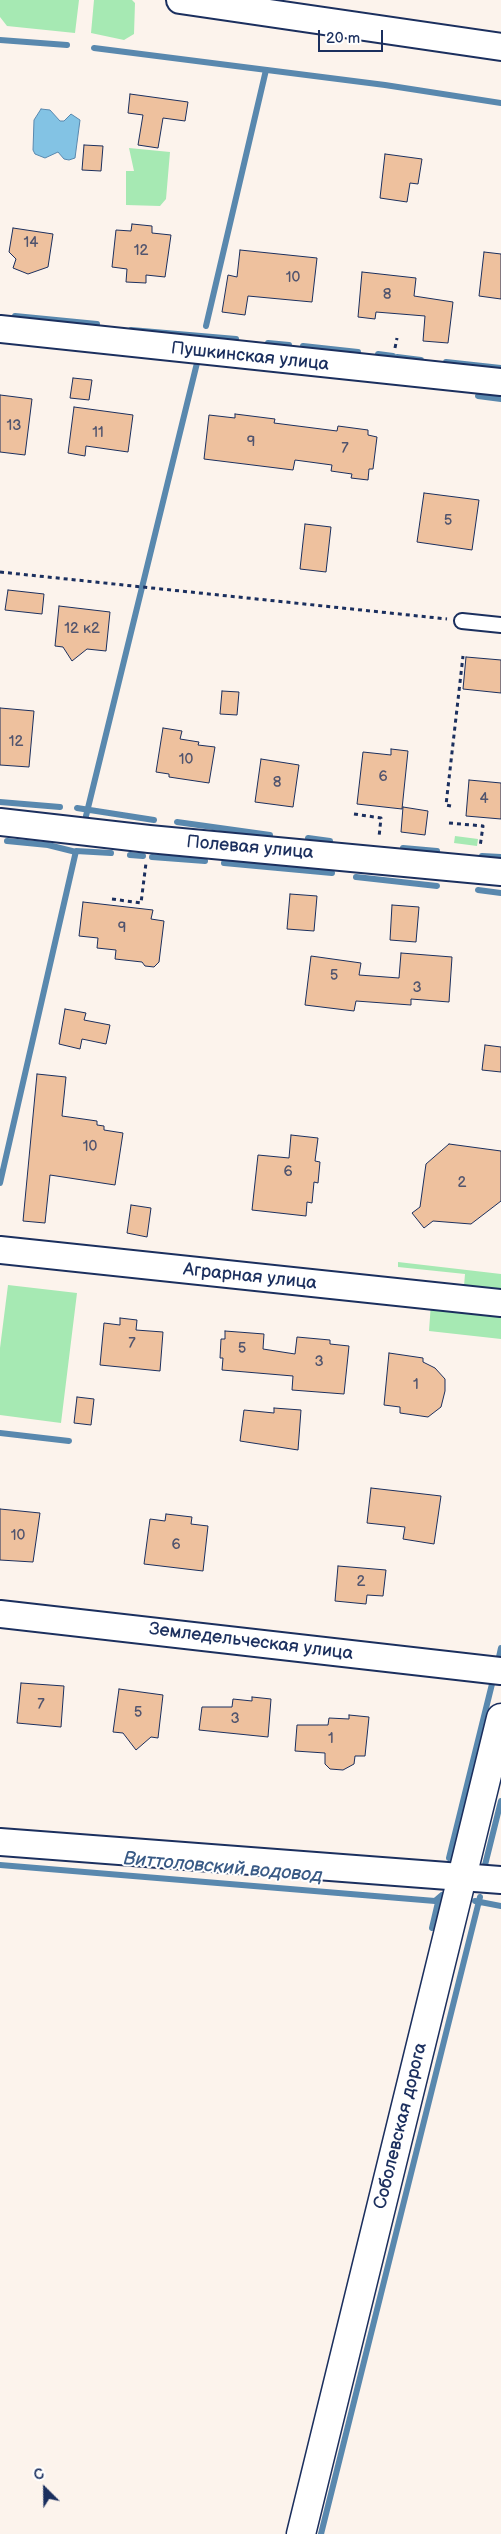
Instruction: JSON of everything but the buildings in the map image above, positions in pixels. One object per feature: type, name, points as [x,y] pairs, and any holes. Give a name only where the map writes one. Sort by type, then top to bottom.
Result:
[{"type":"street","points":[[180,0],[501,47]]},
{"type":"street","name":"Пушкинская улица","points":[[0,329],[501,382]]},
{"type":"street","name":"Полевая улица","points":[[0,822],[140,838],[501,872]]},
{"type":"street","name":"Аграрная улица","points":[[0,1250],[501,1303]]},
{"type":"street","name":"Земледельческая улица","points":[[0,1614],[501,1671]]},
{"type":"street","name":"Соболевская дорога","points":[[302,2534],[501,1718]]},
{"type":"street","points":[[0,1842],[501,1880]]},
{"type":"lane","points":[[462,621],[501,625]]},
{"type":"path","points":[[396,347],[397,338]]},
{"type":"path","points":[[0,572],[462,621]]},
{"type":"path","points":[[451,806],[446,805],[463,656]]},
{"type":"path","points":[[354,814],[381,818],[380,829]]},
{"type":"path","points":[[449,822],[483,826],[481,840]]},
{"type":"path","points":[[112,900],[141,903],[145,869]]},
{"type":"green space","points":[[0,0],[79,0],[75,33],[7,26],[0,17]]},
{"type":"green space","points":[[94,0],[132,0],[135,3],[134,34],[124,40],[91,33]]},
{"type":"green space","points":[[129,148],[170,152],[166,199],[160,206],[126,205],[126,171],[134,171]]},
{"type":"green space","points":[[455,836],[478,839],[477,846],[454,843]]},
{"type":"green space","points":[[398,1262],[501,1274],[501,1293],[464,1286],[465,1274],[398,1267]]},
{"type":"green space","points":[[8,1285],[77,1293],[61,1423],[0,1415],[0,1348]]},
{"type":"green space","points":[[431,1303],[501,1311],[501,1339],[429,1331]]},
{"type":"water","points":[[41,109],[50,110],[60,121],[64,121],[71,114],[80,120],[75,158],[64,159],[58,152],[45,158],[35,154],[33,150],[34,120]]},
{"type":"waterway","points":[[0,40],[67,45]]},
{"type":"waterway","points":[[94,48],[385,85],[501,103]]},
{"type":"waterway","points":[[206,326],[266,70]]},
{"type":"waterway","points":[[15,316],[97,324]]},
{"type":"waterway","points":[[131,330],[236,339]]},
{"type":"waterway","points":[[268,343],[289,345]]},
{"type":"waterway","points":[[303,346],[358,352]]},
{"type":"waterway","points":[[378,354],[393,356]]},
{"type":"waterway","points":[[397,357],[421,360]]},
{"type":"waterway","points":[[446,362],[501,368]]},
{"type":"waterway","points":[[86,816],[197,363]]},
{"type":"waterway","points":[[478,396],[501,399]]},
{"type":"waterway","points":[[0,802],[60,807]]},
{"type":"waterway","points":[[77,808],[154,820]]},
{"type":"waterway","points":[[177,822],[270,835]]},
{"type":"waterway","points":[[308,838],[330,841]]},
{"type":"waterway","points":[[7,841],[48,845],[76,852]]},
{"type":"waterway","points":[[403,848],[437,851]]},
{"type":"waterway","points":[[0,1183],[76,851],[111,853]]},
{"type":"waterway","points":[[130,855],[143,856]]},
{"type":"waterway","points":[[482,856],[501,857]]},
{"type":"waterway","points":[[152,857],[205,861]]},
{"type":"waterway","points":[[224,863],[332,873]]},
{"type":"waterway","points":[[356,877],[437,886]]},
{"type":"waterway","points":[[478,890],[501,893]]},
{"type":"waterway","points":[[0,1433],[69,1441]]},
{"type":"waterway","points":[[499,1657],[501,1648]]},
{"type":"waterway","points":[[449,1858],[492,1684]]},
{"type":"waterway","points":[[485,1865],[501,1801]]},
{"type":"waterway","name":"Виттоловский водовод","points":[[0,1865],[435,1901],[442,1895]]},
{"type":"waterway","points":[[321,2534],[480,1897]]},
{"type":"waterway","points":[[432,1928],[439,1898]]},
{"type":"waterway","name":"Виттоловский водовод","points":[[475,1901],[501,1906]]}]
